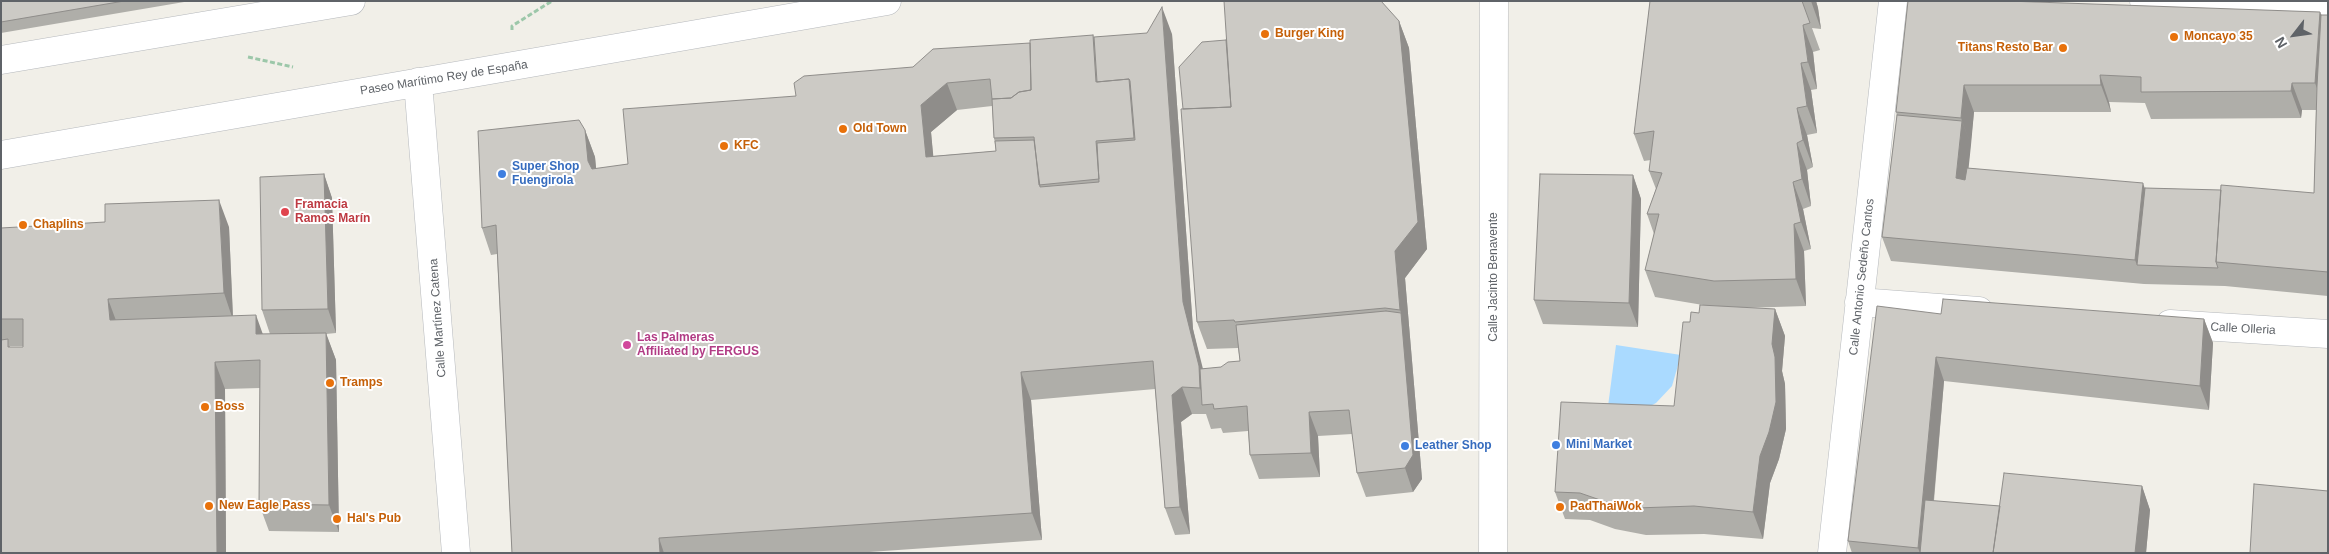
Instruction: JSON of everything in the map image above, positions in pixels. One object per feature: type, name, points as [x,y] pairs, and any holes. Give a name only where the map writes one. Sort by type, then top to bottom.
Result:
[{"type":"street","points":[[1,60],[351,1]]},
{"type":"street","name":"Paseo Marítimo Rey de España","points":[[1,155],[887,1]]},
{"type":"street","name":"Calle Jacinto Benavente","points":[[1493,553],[1494,1]]},
{"type":"street","name":"Calle Antonio Sedeño Cantos","points":[[1832,553],[1893,1]]},
{"type":"street","points":[[2144,1],[2328,9]]},
{"type":"street","name":"Calle Martínez Catena","points":[[418,82],[456,553]]},
{"type":"street","points":[[1859,302],[2006,313]]},
{"type":"street","name":"Calle Olleria","points":[[2143,323],[2328,334]]},
{"type":"water","points":[[1616,345],[1681,355],[1672,386],[1656,403],[1639,412],[1607,414]]},
{"type":"building","points":[[1,1],[124,1],[1,22]]},
{"type":"building","points":[[1224,1],[1381,1],[1399,21],[1418,222],[1395,251],[1400,310],[1385,308],[1235,322],[1234,320],[1197,322],[1181,109],[1231,107]]},
{"type":"building","points":[[1650,1],[1802,1],[1810,23],[1803,25],[1808,62],[1801,63],[1807,106],[1797,108],[1803,140],[1797,143],[1802,179],[1793,182],[1801,222],[1794,224],[1796,279],[1714,281],[1645,270],[1659,214],[1647,214],[1662,173],[1649,171],[1654,131],[1634,134]]},
{"type":"building","points":[[1908,1],[2007,1],[2320,12],[2315,83],[2292,83],[2291,91],[2141,92],[2141,77],[2100,75],[2101,85],[1964,85],[1961,118],[1896,112]]},
{"type":"building","points":[[1162,7],[1183,302],[1199,366],[1200,388],[1182,387],[1172,395],[1180,507],[1165,508],[1153,361],[1021,372],[1032,513],[659,538],[660,553],[512,553],[496,225],[482,228],[478,131],[579,120],[585,130],[588,161],[592,169],[628,164],[623,109],[796,96],[794,83],[804,76],[913,67],[933,49],[1030,43],[1031,90],[1019,92],[1011,98],[992,99],[990,79],[947,83],[921,105],[926,157],[996,151],[995,141],[1034,140],[1040,187],[1099,182],[1097,143],[1135,140],[1130,81],[1129,79],[1097,82],[1094,37],[1147,33]]},
{"type":"building","points":[[2321,15],[2328,15],[2328,272],[2216,262],[2221,185],[2314,193]]},
{"type":"building","points":[[1093,35],[1096,82],[1129,79],[1134,138],[1096,141],[1099,179],[1039,185],[1034,137],[994,138],[992,99],[1011,98],[1019,92],[1031,90],[1030,40]]},
{"type":"building","points":[[1226,40],[1231,107],[1183,109],[1179,67],[1202,42]]},
{"type":"building","points":[[1897,115],[1962,121],[1956,178],[1965,180],[1967,168],[2143,183],[2135,260],[1882,237]]},
{"type":"building","points":[[324,174],[328,309],[262,310],[260,177]]},
{"type":"building","points":[[1540,174],[1633,175],[1629,303],[1534,300]]},
{"type":"building","points":[[2145,188],[2221,190],[2216,262],[2218,268],[2137,265]]},
{"type":"building","points":[[219,200],[224,293],[108,299],[110,320],[256,315],[256,334],[326,333],[329,505],[259,504],[260,360],[215,362],[217,553],[1,553],[1,340],[8,339],[8,347],[23,347],[23,319],[1,319],[1,228],[105,222],[105,204]]},
{"type":"building","points":[[1943,299],[2204,319],[2200,386],[1936,357],[1918,548],[1848,541],[1877,306],[1941,314]]},
{"type":"building","points":[[1700,305],[1775,309],[1772,344],[1775,357],[1776,402],[1769,432],[1760,456],[1753,512],[1694,506],[1636,508],[1606,502],[1580,493],[1555,492],[1561,402],[1674,406],[1683,322],[1690,322],[1691,312],[1699,313]]},
{"type":"building","points":[[1386,311],[1401,313],[1413,455],[1405,468],[1357,473],[1349,410],[1309,412],[1311,453],[1250,455],[1247,406],[1214,409],[1213,404],[1202,405],[1200,369],[1221,367],[1228,362],[1240,361],[1236,325]]},
{"type":"building","points":[[2004,473],[2142,486],[2135,553],[1993,553]]},
{"type":"building","points":[[2254,484],[2328,491],[2328,553],[2250,553]]},
{"type":"building","points":[[1925,500],[2000,506],[1993,553],[1920,553]]},
{"type":"place","name":"Burger King","points":[[1265,34]]},
{"type":"place","name":"Moncayo 35","points":[[2174,37]]},
{"type":"place","name":"Titans Resto Bar","points":[[2063,48]]},
{"type":"place","name":"Old Town","points":[[843,129]]},
{"type":"place","name":"KFC","points":[[724,146]]},
{"type":"place","name":"Super Shop Fuengirola","points":[[502,174]]},
{"type":"place","name":"Framacia Ramos Marín","points":[[285,212]]},
{"type":"place","name":"Chaplins","points":[[23,225]]},
{"type":"place","name":"Las Palmeras Affiliated by FERGUS","points":[[627,345]]},
{"type":"place","name":"Tramps","points":[[330,383]]},
{"type":"place","name":"Boss","points":[[205,407]]},
{"type":"place","name":"Mini Market","points":[[1556,445]]},
{"type":"place","name":"Leather Shop","points":[[1405,446]]},
{"type":"place","name":"New Eagle Pass","points":[[209,506]]},
{"type":"place","name":"PadThaiWok","points":[[1560,507]]},
{"type":"place","name":"Hal's Pub","points":[[337,519]]}]
